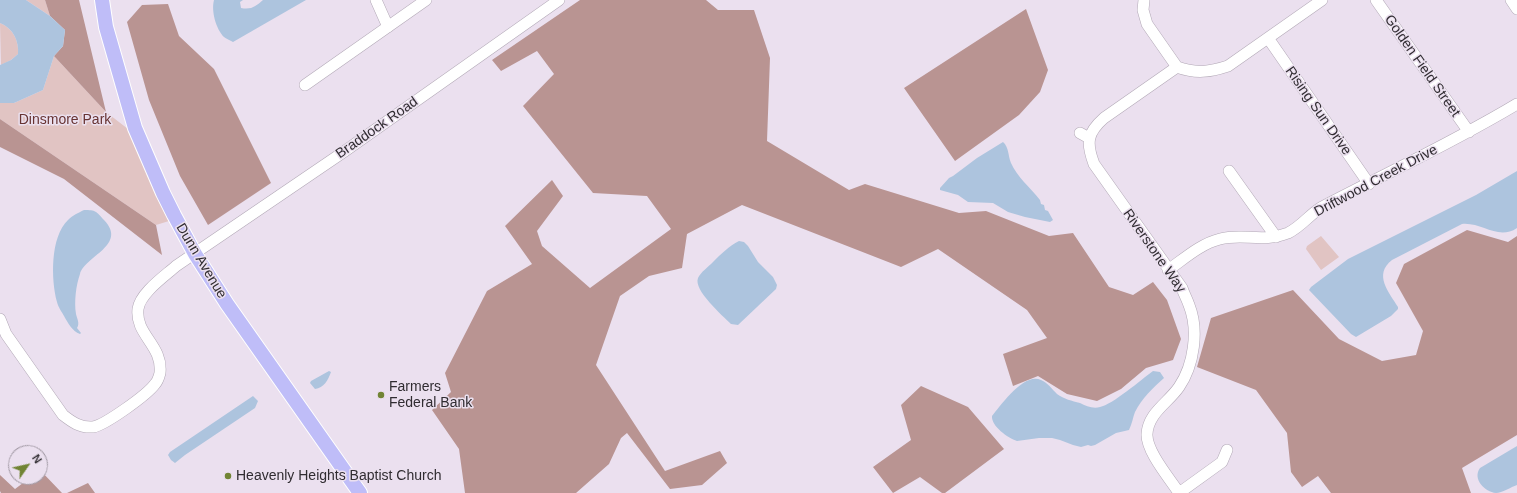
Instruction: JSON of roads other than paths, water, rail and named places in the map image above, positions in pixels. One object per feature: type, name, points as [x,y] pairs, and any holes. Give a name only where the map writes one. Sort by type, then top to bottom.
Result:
[{"type":"main road","name":"Dunn Avenue","points":[[102,0],[106,27],[135,128],[163,193],[195,254],[227,304],[360,493]]},
{"type":"street","points":[[376,0],[388,27]]},
{"type":"street","points":[[305,85],[426,0]]},
{"type":"street","name":"Braddock Road","points":[[0,319],[6,334],[62,414],[73,423],[82,426],[92,427],[103,424],[149,391],[156,384],[159,376],[160,363],[157,351],[141,329],[138,308],[144,296],[152,287],[176,266],[345,151],[559,0]]},
{"type":"street","points":[[1144,0],[1143,10],[1147,24],[1177,67],[1188,71],[1213,71],[1228,66],[1322,0]]},
{"type":"street","name":"Golden Field Street","points":[[1376,0],[1469,132]]},
{"type":"street","points":[[1511,0],[1517,9]]},
{"type":"street","name":"Rising Sun Drive","points":[[1268,38],[1369,184]]},
{"type":"street","name":"Riverstone Way","points":[[1177,67],[1104,118],[1084,135],[1094,164],[1182,288],[1190,306],[1195,335],[1190,362],[1179,388],[1159,408],[1150,421],[1147,435],[1151,450],[1179,493]]},
{"type":"street","name":"Driftwood Creek Drive","points":[[1168,270],[1199,248],[1220,239],[1238,237],[1258,239],[1276,237],[1290,232],[1320,209],[1469,132],[1517,104]]},
{"type":"street","points":[[1229,171],[1276,237]]},
{"type":"street","points":[[1179,493],[1222,462],[1227,450]]},
{"type":"water","points":[[0,0],[26,0],[50,16],[65,30],[63,46],[54,56],[43,90],[14,103],[0,103],[0,65],[11,60],[18,54],[18,49],[12,32],[5,25],[0,23]]},
{"type":"water","points":[[214,0],[243,0],[240,2],[241,8],[248,8],[254,7],[263,0],[306,0],[233,42],[221,34],[214,14]]},
{"type":"water","points":[[1003,142],[1006,146],[1014,168],[1040,200],[1041,204],[1044,205],[1045,210],[1048,211],[1053,220],[1050,222],[1008,212],[993,203],[968,202],[958,195],[940,190],[949,178]]},
{"type":"water","points":[[1517,171],[1517,228],[1503,233],[1469,224],[1462,224],[1392,260],[1386,266],[1383,278],[1384,284],[1398,309],[1391,316],[1356,337],[1351,334],[1309,290],[1348,259],[1476,195]]},
{"type":"water","points":[[84,210],[96,212],[110,229],[111,236],[103,250],[89,261],[80,274],[75,304],[78,323],[77,328],[81,333],[80,334],[70,326],[58,306],[53,271],[55,248],[62,228],[70,218]]},
{"type":"water","points":[[739,241],[744,242],[748,246],[758,262],[773,277],[777,285],[776,289],[738,325],[731,324],[704,296],[698,283],[698,278],[725,250]]},
{"type":"water","points":[[329,371],[331,372],[325,383],[321,387],[315,389],[310,383],[311,381]]},
{"type":"water","points":[[1153,371],[1160,372],[1164,378],[1141,402],[1135,412],[1129,430],[1116,433],[1095,445],[1081,447],[1052,438],[1017,441],[997,428],[992,420],[992,416],[1007,398],[1020,385],[1027,381],[1034,379],[1041,380],[1048,384],[1057,394],[1062,397],[1097,408],[1112,402]]},
{"type":"water","points":[[253,396],[258,401],[255,408],[175,463],[171,460],[168,455],[170,452]]},
{"type":"water","points":[[1517,446],[1517,485],[1498,493],[1484,488],[1478,476],[1480,468]]},
{"type":"place","name":"Farmers Federal Bank","points":[[381,395]]},
{"type":"place","name":"Heavenly Heights Baptist Church","points":[[228,476]]},
{"type":"park label","name":"Dinsmore Park","points":[[65,120]]}]
